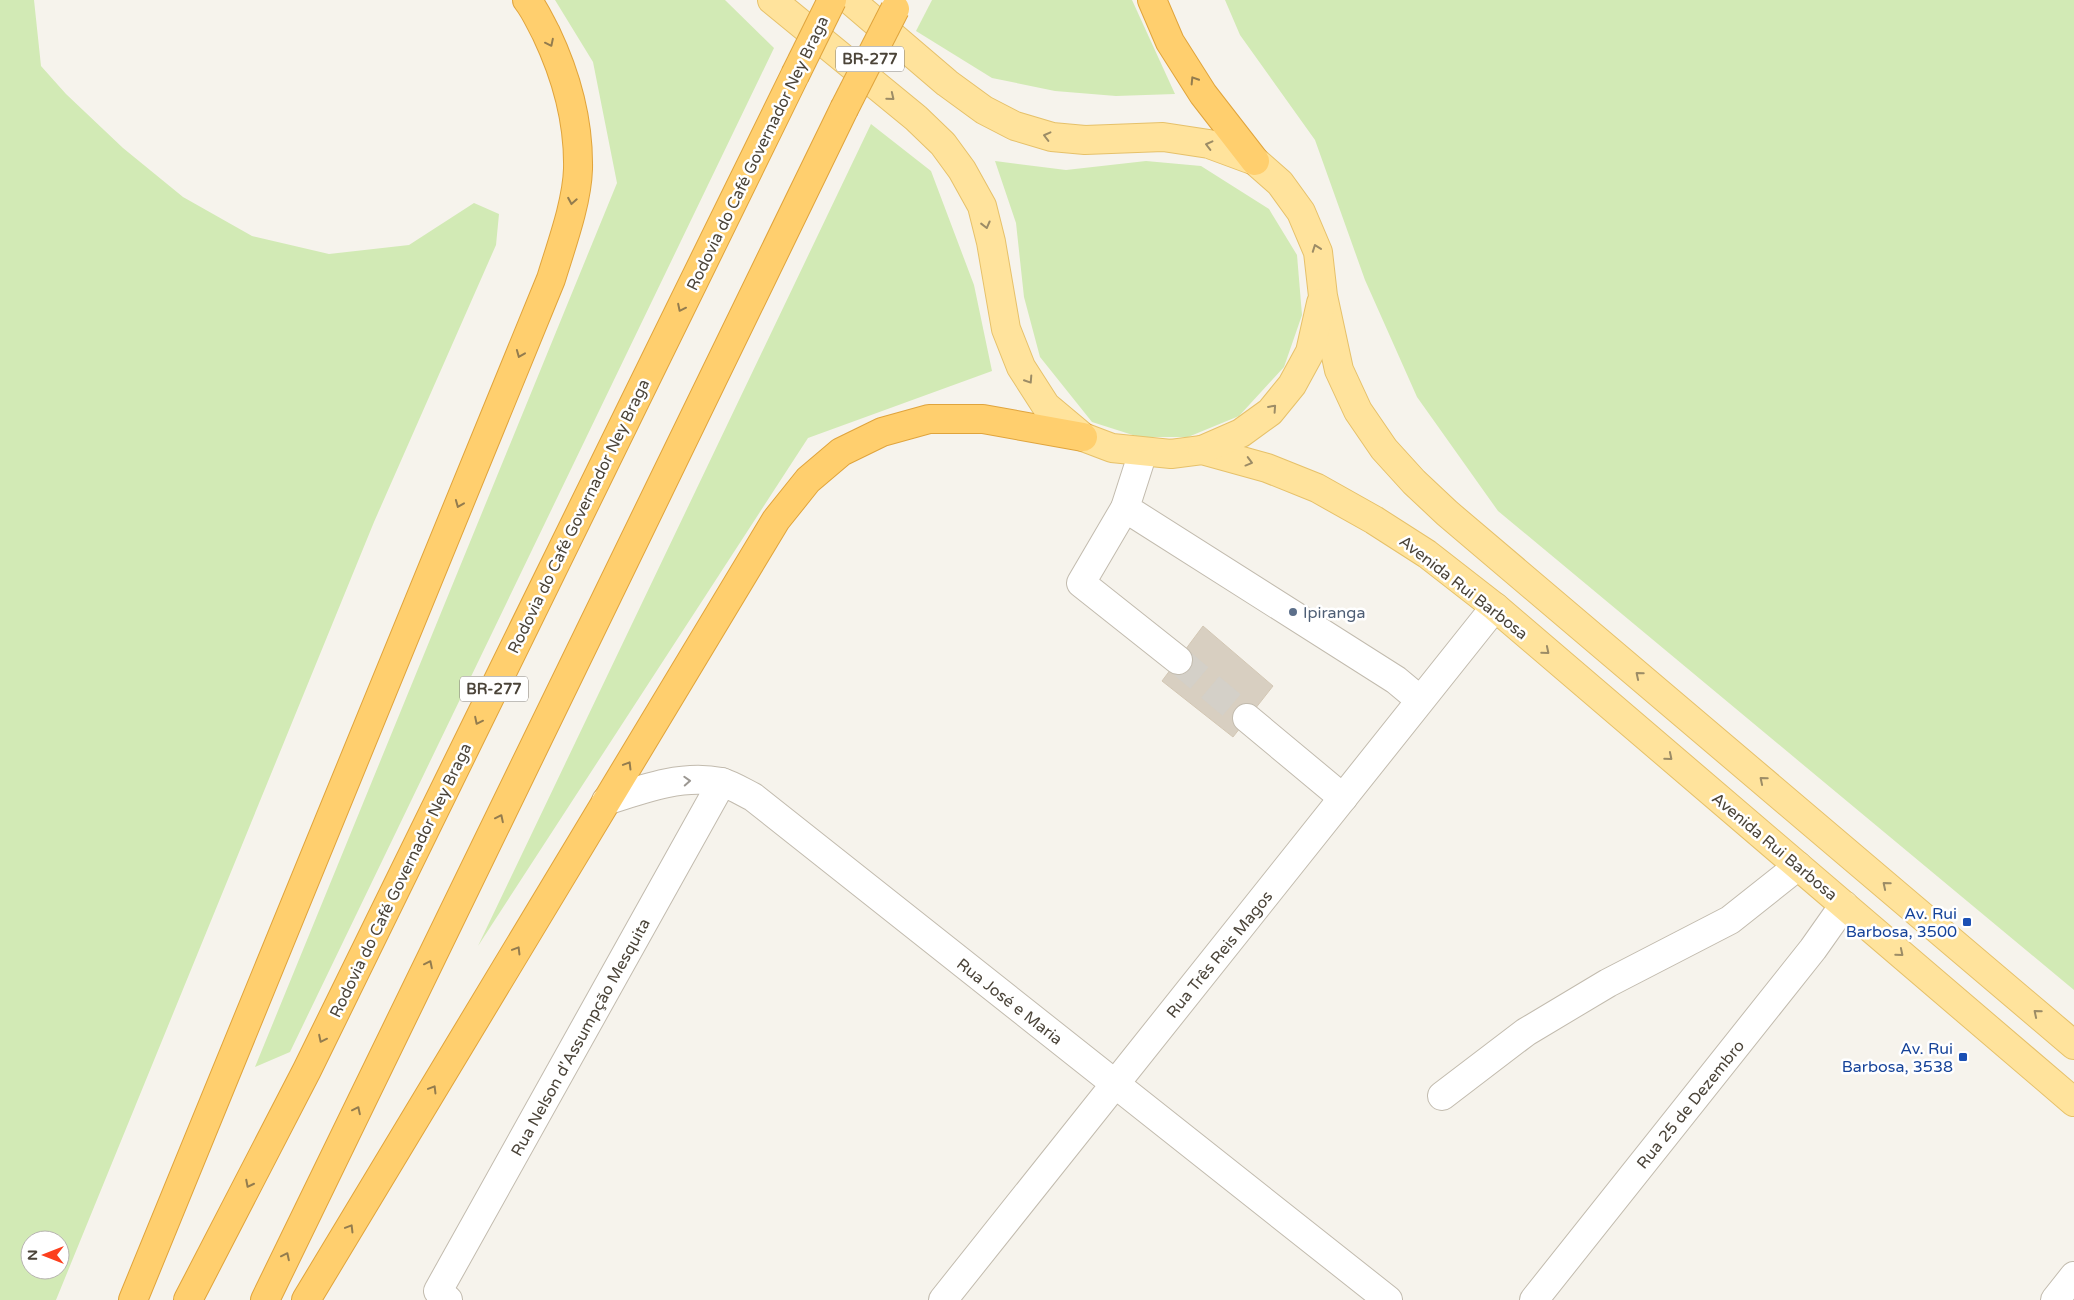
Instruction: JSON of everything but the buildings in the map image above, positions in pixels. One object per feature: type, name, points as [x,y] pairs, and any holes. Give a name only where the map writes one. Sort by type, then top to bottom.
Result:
[{"type":"highway","points":[[133,1300],[551,279],[568,224],[578,170],[574,112],[557,57],[533,8],[527,0]]},
{"type":"highway","name":"Rodovia do Café Governador Ney Braga","points":[[188,1300],[307,1070],[832,0]]},
{"type":"highway","points":[[1152,0],[1170,42],[1203,94],[1255,161]]},
{"type":"highway","name":"BR-277","points":[[265,1300],[844,109],[897,4]]},
{"type":"highway","points":[[306,1300],[776,520],[808,480],[841,452],[882,432],[930,419],[983,419],[1083,436]]},
{"type":"main road","name":"Avenida Rui Barbosa","points":[[772,0],[916,118],[943,144],[962,170],[982,206],[991,242],[1006,329],[1021,368],[1046,406],[1083,436],[1112,448],[1171,454],[1202,450],[1268,468],[1317,488],[1374,520],[1427,554],[1495,607],[2074,1102]]},
{"type":"main road","points":[[850,0],[947,83],[984,110],[1015,126],[1052,137],[1085,140],[1163,137],[1209,144],[1255,161],[1280,183],[1301,212],[1318,252],[1323,296],[1339,370],[1358,411],[1384,448],[1414,482],[1447,513],[2074,1045]]},
{"type":"main road","points":[[1202,450],[1241,433],[1270,412],[1292,385],[1310,352],[1323,296]]},
{"type":"street","points":[[1143,452],[1126,508],[1080,583],[1178,660]]},
{"type":"street","points":[[1126,508],[1396,680],[1420,700]]},
{"type":"street","name":"Rua Três Reis Magos","points":[[943,1300],[1495,607]]},
{"type":"street","points":[[1247,718],[1343,798]]},
{"type":"street","name":"Rua José e Maria","points":[[606,802],[648,787],[686,780],[722,782],[753,797],[1388,1300]]},
{"type":"street","name":"Rua Nelson d'Assumpção Mesquita","points":[[443,1296],[722,782]]},
{"type":"street","points":[[1442,1096],[1526,1032],[1608,983],[1730,920],[1798,866]]},
{"type":"street","name":"Rua 25 de Dezembro","points":[[1534,1300],[1813,949],[1844,905]]},
{"type":"street","points":[[2055,1300],[2074,1276]]},
{"type":"green space","points":[[0,0],[34,0],[41,66],[66,94],[123,148],[183,197],[252,236],[329,254],[409,245],[474,203],[499,214],[496,245],[374,522],[70,1266],[70,1230],[20,1230],[20,1280],[64,1280],[56,1300],[0,1300]]},
{"type":"green space","points":[[555,0],[725,0],[774,48],[290,1052],[255,1067],[617,183],[593,62]]},
{"type":"green space","points":[[932,0],[1132,0],[1175,94],[1116,96],[1055,91],[992,78],[916,31]]},
{"type":"green space","points":[[1225,0],[2074,0],[2074,990],[1498,511],[1417,397],[1365,280],[1315,140],[1240,35]]},
{"type":"green space","points":[[871,124],[931,171],[974,285],[992,371],[808,438],[478,946]]},
{"type":"green space","points":[[995,161],[1066,170],[1146,161],[1201,166],[1269,209],[1297,255],[1302,315],[1284,367],[1239,416],[1188,437],[1139,437],[1092,422],[1040,357],[1024,297],[1016,223]]},
{"type":"tunnel","points":[[1178,660],[1247,718]]},
{"type":"place","name":"Ipiranga","points":[[1293,612]]},
{"type":"place","name":"Av. Rui Barbosa, 3500","points":[[1967,922]]},
{"type":"place","name":"Av. Rui Barbosa, 3538","points":[[1963,1057]]}]
